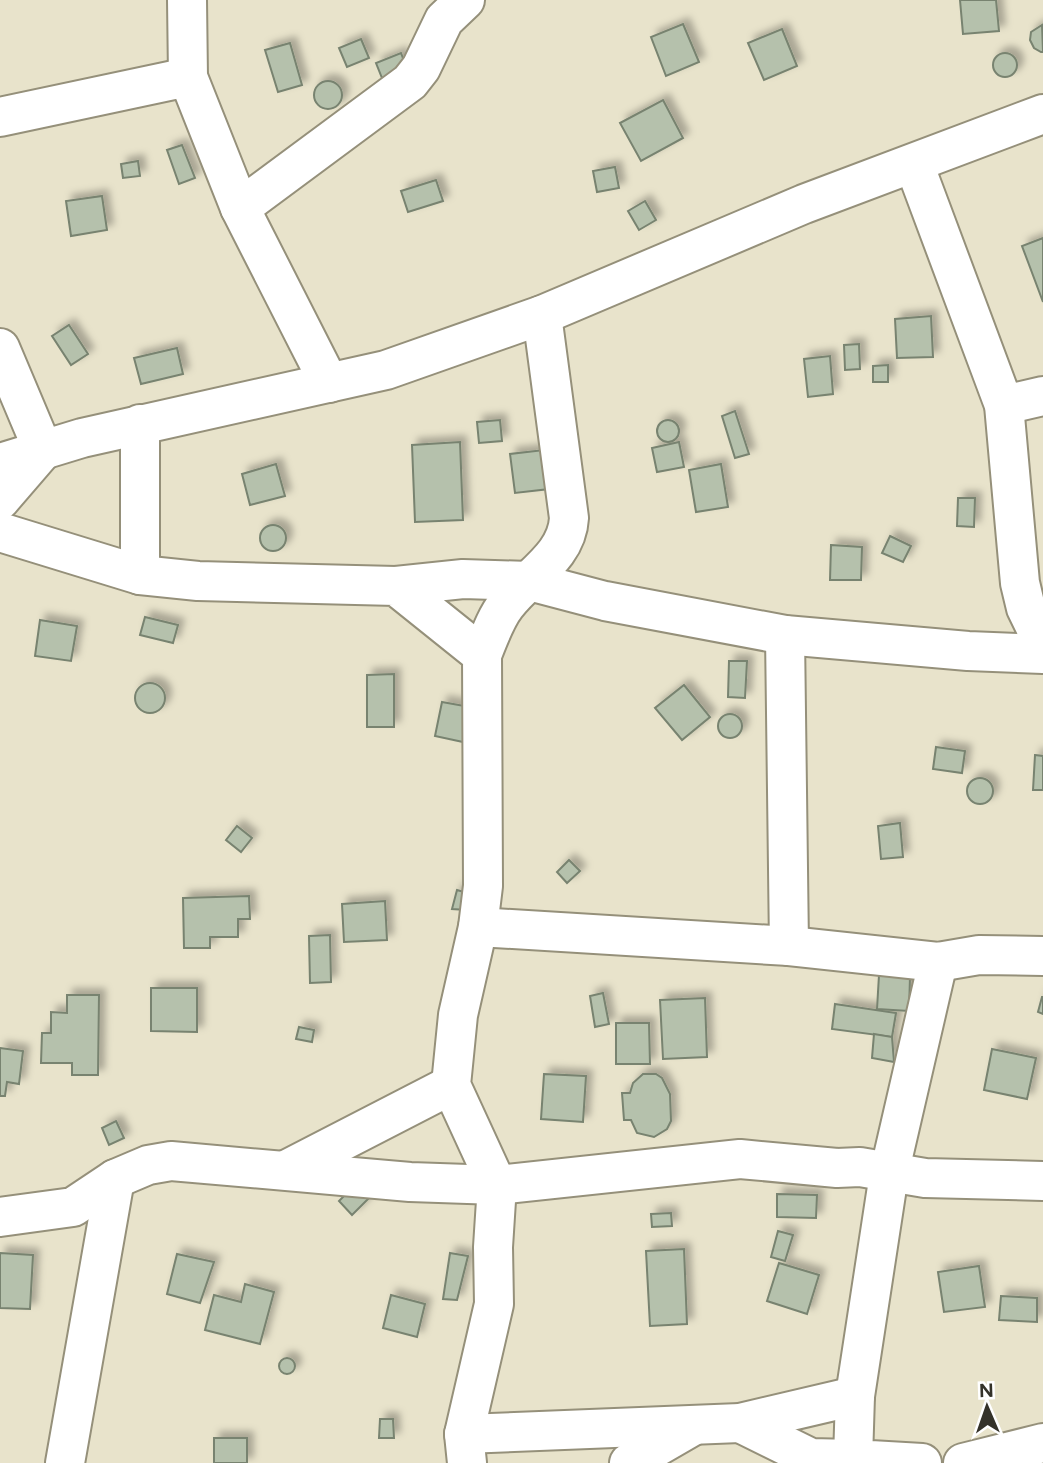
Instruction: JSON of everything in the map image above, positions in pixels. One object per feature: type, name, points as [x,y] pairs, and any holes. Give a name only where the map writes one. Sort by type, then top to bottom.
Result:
[{"type":"street","points":[[187,0],[188,77],[240,208],[329,383]]},
{"type":"street","points":[[240,208],[410,82],[421,68],[449,7]]},
{"type":"street","points":[[0,117],[188,77]]},
{"type":"street","points":[[0,464],[141,424],[386,370],[541,315],[804,204],[1043,114]]},
{"type":"street","points":[[914,164],[1004,405],[1020,583],[1026,608],[1043,643]]},
{"type":"street","points":[[541,315],[569,518],[568,533],[562,547],[505,605],[482,655],[483,886],[478,927],[458,1015],[451,1085],[497,1185],[493,1248],[494,1304],[466,1448],[696,1423],[740,1423],[855,1396]]},
{"type":"street","points":[[0,348],[43,450]]},
{"type":"street","points":[[1004,405],[1043,396]]},
{"type":"street","points":[[140,575],[141,424]]},
{"type":"street","points":[[0,500],[43,450]]},
{"type":"street","points":[[0,532],[140,575],[198,581],[396,586],[463,579],[529,580],[605,601],[785,635],[968,652],[1043,653]]},
{"type":"street","points":[[396,586],[482,655]]},
{"type":"street","points":[[785,635],[789,946]]},
{"type":"street","points":[[478,927],[789,946],[938,962],[979,955],[1043,956]]},
{"type":"street","points":[[853,1459],[855,1396],[889,1174],[938,962]]},
{"type":"street","points":[[288,1169],[451,1085]]},
{"type":"street","points":[[0,1217],[73,1207],[115,1179],[148,1165],[171,1161],[288,1169],[410,1182],[497,1185],[740,1160],[837,1168],[860,1167],[925,1178],[1043,1181]]},
{"type":"street","points":[[65,1463],[115,1179]]},
{"type":"street","points":[[629,1463],[696,1423]]},
{"type":"street","points":[[740,1423],[811,1458],[922,1463]]},
{"type":"street","points":[[963,1463],[1043,1443]]},
{"type":"building","points":[[960,0],[996,0],[999,31],[963,34]]},
{"type":"building","points":[[683,24],[699,62],[666,76],[651,37]]},
{"type":"building","points":[[1042,25],[1041,52],[1034,48],[1030,40],[1031,32]]},
{"type":"building","points":[[782,29],[797,66],[764,80],[748,43]]},
{"type":"building","points":[[361,39],[369,58],[347,67],[339,48]]},
{"type":"building","points":[[290,43],[302,85],[278,92],[265,50]]},
{"type":"building","points":[[401,53],[407,69],[382,78],[376,63]]},
{"type":"building","points":[[1005,53],[1013,57],[1017,65],[1013,73],[1005,77],[997,73],[993,65],[997,57]]},
{"type":"building","points":[[328,81],[338,85],[342,95],[338,105],[328,109],[318,105],[314,95],[318,85]]},
{"type":"building","points":[[663,100],[683,138],[641,161],[620,123]]},
{"type":"building","points":[[182,145],[195,178],[179,184],[167,150]]},
{"type":"building","points":[[138,161],[140,176],[123,178],[121,164]]},
{"type":"building","points":[[615,167],[619,188],[597,192],[593,171]]},
{"type":"building","points":[[436,180],[443,201],[408,212],[401,191]]},
{"type":"building","points":[[102,196],[107,230],[71,236],[66,201]]},
{"type":"building","points":[[645,201],[656,220],[639,230],[628,211]]},
{"type":"building","points":[[1043,238],[1043,302],[1022,246]]},
{"type":"building","points":[[931,316],[933,357],[897,358],[895,319]]},
{"type":"building","points":[[69,325],[88,354],[71,365],[52,336]]},
{"type":"building","points":[[859,344],[860,369],[845,370],[844,345]]},
{"type":"building","points":[[177,348],[183,374],[141,384],[134,358]]},
{"type":"building","points":[[830,356],[833,394],[808,397],[804,359]]},
{"type":"building","points":[[888,365],[888,382],[873,382],[873,366]]},
{"type":"building","points":[[735,411],[749,454],[735,458],[722,416]]},
{"type":"building","points":[[500,420],[502,441],[479,443],[477,422]]},
{"type":"building","points":[[668,420],[676,423],[679,431],[676,439],[668,442],[660,439],[657,431],[660,423]]},
{"type":"building","points":[[460,442],[463,520],[415,522],[412,445]]},
{"type":"building","points":[[679,442],[684,467],[657,472],[652,448]]},
{"type":"building","points":[[544,450],[549,489],[515,493],[510,454]]},
{"type":"building","points":[[276,464],[285,496],[250,505],[242,474]]},
{"type":"building","points":[[721,464],[728,507],[696,512],[689,470]]},
{"type":"building","points":[[958,498],[975,498],[974,527],[957,526]]},
{"type":"building","points":[[273,525],[282,529],[286,538],[282,547],[273,551],[264,547],[260,538],[264,529]]},
{"type":"building","points":[[890,536],[911,546],[903,562],[882,553]]},
{"type":"building","points":[[831,545],[862,547],[861,580],[830,580]]},
{"type":"building","points":[[145,617],[178,625],[173,643],[140,635]]},
{"type":"building","points":[[40,620],[77,626],[71,661],[35,656]]},
{"type":"building","points":[[729,661],[747,661],[745,698],[728,697]]},
{"type":"building","points":[[394,674],[394,727],[367,727],[367,675]]},
{"type":"building","points":[[150,683],[161,687],[165,698],[161,709],[150,713],[139,709],[135,698],[139,687]]},
{"type":"building","points":[[684,685],[710,717],[682,740],[655,708]]},
{"type":"building","points":[[442,702],[470,707],[463,742],[435,736]]},
{"type":"building","points":[[730,714],[738,718],[742,726],[738,734],[730,738],[722,734],[718,726],[722,718]]},
{"type":"building","points":[[936,747],[965,751],[962,773],[933,769]]},
{"type":"building","points":[[1035,755],[1043,756],[1043,790],[1033,790]]},
{"type":"building","points":[[980,778],[989,782],[993,791],[989,800],[980,804],[971,800],[967,791],[971,782]]},
{"type":"building","points":[[900,823],[903,857],[881,859],[878,826]]},
{"type":"building","points":[[237,826],[252,838],[241,852],[226,840]]},
{"type":"building","points":[[569,860],[580,871],[567,883],[557,872]]},
{"type":"building","points":[[457,890],[471,894],[467,910],[452,909]]},
{"type":"building","points":[[249,896],[250,919],[238,919],[238,937],[210,937],[210,948],[184,948],[183,898]]},
{"type":"building","points":[[385,901],[387,940],[344,942],[342,904]]},
{"type":"building","points":[[330,935],[331,982],[310,983],[309,936]]},
{"type":"building","points":[[879,975],[910,977],[909,1011],[877,1009]]},
{"type":"building","points":[[151,988],[197,988],[197,1032],[151,1031]]},
{"type":"building","points":[[603,993],[609,1024],[595,1027],[590,996]]},
{"type":"building","points":[[67,995],[99,995],[98,1075],[72,1075],[72,1063],[41,1063],[42,1033],[51,1033],[51,1012],[67,1013]]},
{"type":"building","points":[[1043,997],[1043,1014],[1038,1012]]},
{"type":"building","points":[[705,998],[707,1057],[663,1059],[660,1000]]},
{"type":"building","points":[[835,1004],[896,1013],[892,1037],[832,1029]]},
{"type":"building","points":[[616,1023],[649,1023],[650,1064],[616,1064]]},
{"type":"building","points":[[299,1027],[314,1030],[312,1042],[296,1039]]},
{"type":"building","points":[[874,1034],[892,1037],[894,1062],[872,1058]]},
{"type":"building","points":[[0,1048],[23,1051],[19,1084],[7,1082],[5,1096],[0,1096]]},
{"type":"building","points":[[992,1049],[1036,1058],[1027,1099],[984,1090]]},
{"type":"building","points":[[544,1074],[586,1076],[583,1122],[541,1119]]},
{"type":"building","points":[[643,1074],[656,1074],[662,1078],[670,1094],[671,1121],[667,1129],[654,1137],[637,1133],[631,1120],[624,1120],[622,1093],[630,1093],[633,1083]]},
{"type":"building","points":[[116,1121],[124,1138],[109,1145],[102,1128]]},
{"type":"building","points":[[354,1186],[368,1199],[352,1215],[339,1201]]},
{"type":"building","points":[[777,1194],[817,1195],[816,1218],[777,1217]]},
{"type":"building","points":[[671,1213],[672,1226],[652,1227],[651,1214]]},
{"type":"building","points":[[778,1231],[793,1235],[785,1261],[771,1257]]},
{"type":"building","points":[[684,1249],[687,1324],[650,1326],[646,1251]]},
{"type":"building","points":[[0,1253],[33,1255],[30,1309],[0,1308]]},
{"type":"building","points":[[450,1253],[468,1256],[457,1300],[443,1299]]},
{"type":"building","points":[[177,1254],[214,1262],[200,1303],[167,1294]]},
{"type":"building","points":[[779,1263],[819,1275],[807,1314],[767,1301]]},
{"type":"building","points":[[979,1266],[985,1307],[944,1312],[938,1272]]},
{"type":"building","points":[[245,1284],[274,1292],[260,1344],[205,1330],[214,1295],[241,1302]]},
{"type":"building","points":[[391,1295],[425,1304],[417,1337],[383,1328]]},
{"type":"building","points":[[1001,1296],[1037,1298],[1037,1322],[999,1320]]},
{"type":"building","points":[[287,1358],[293,1360],[293,1372],[287,1374],[281,1372],[279,1366],[281,1360]]},
{"type":"building","points":[[380,1419],[393,1419],[394,1438],[379,1438]]},
{"type":"building","points":[[214,1438],[247,1438],[247,1463],[214,1463]]}]
